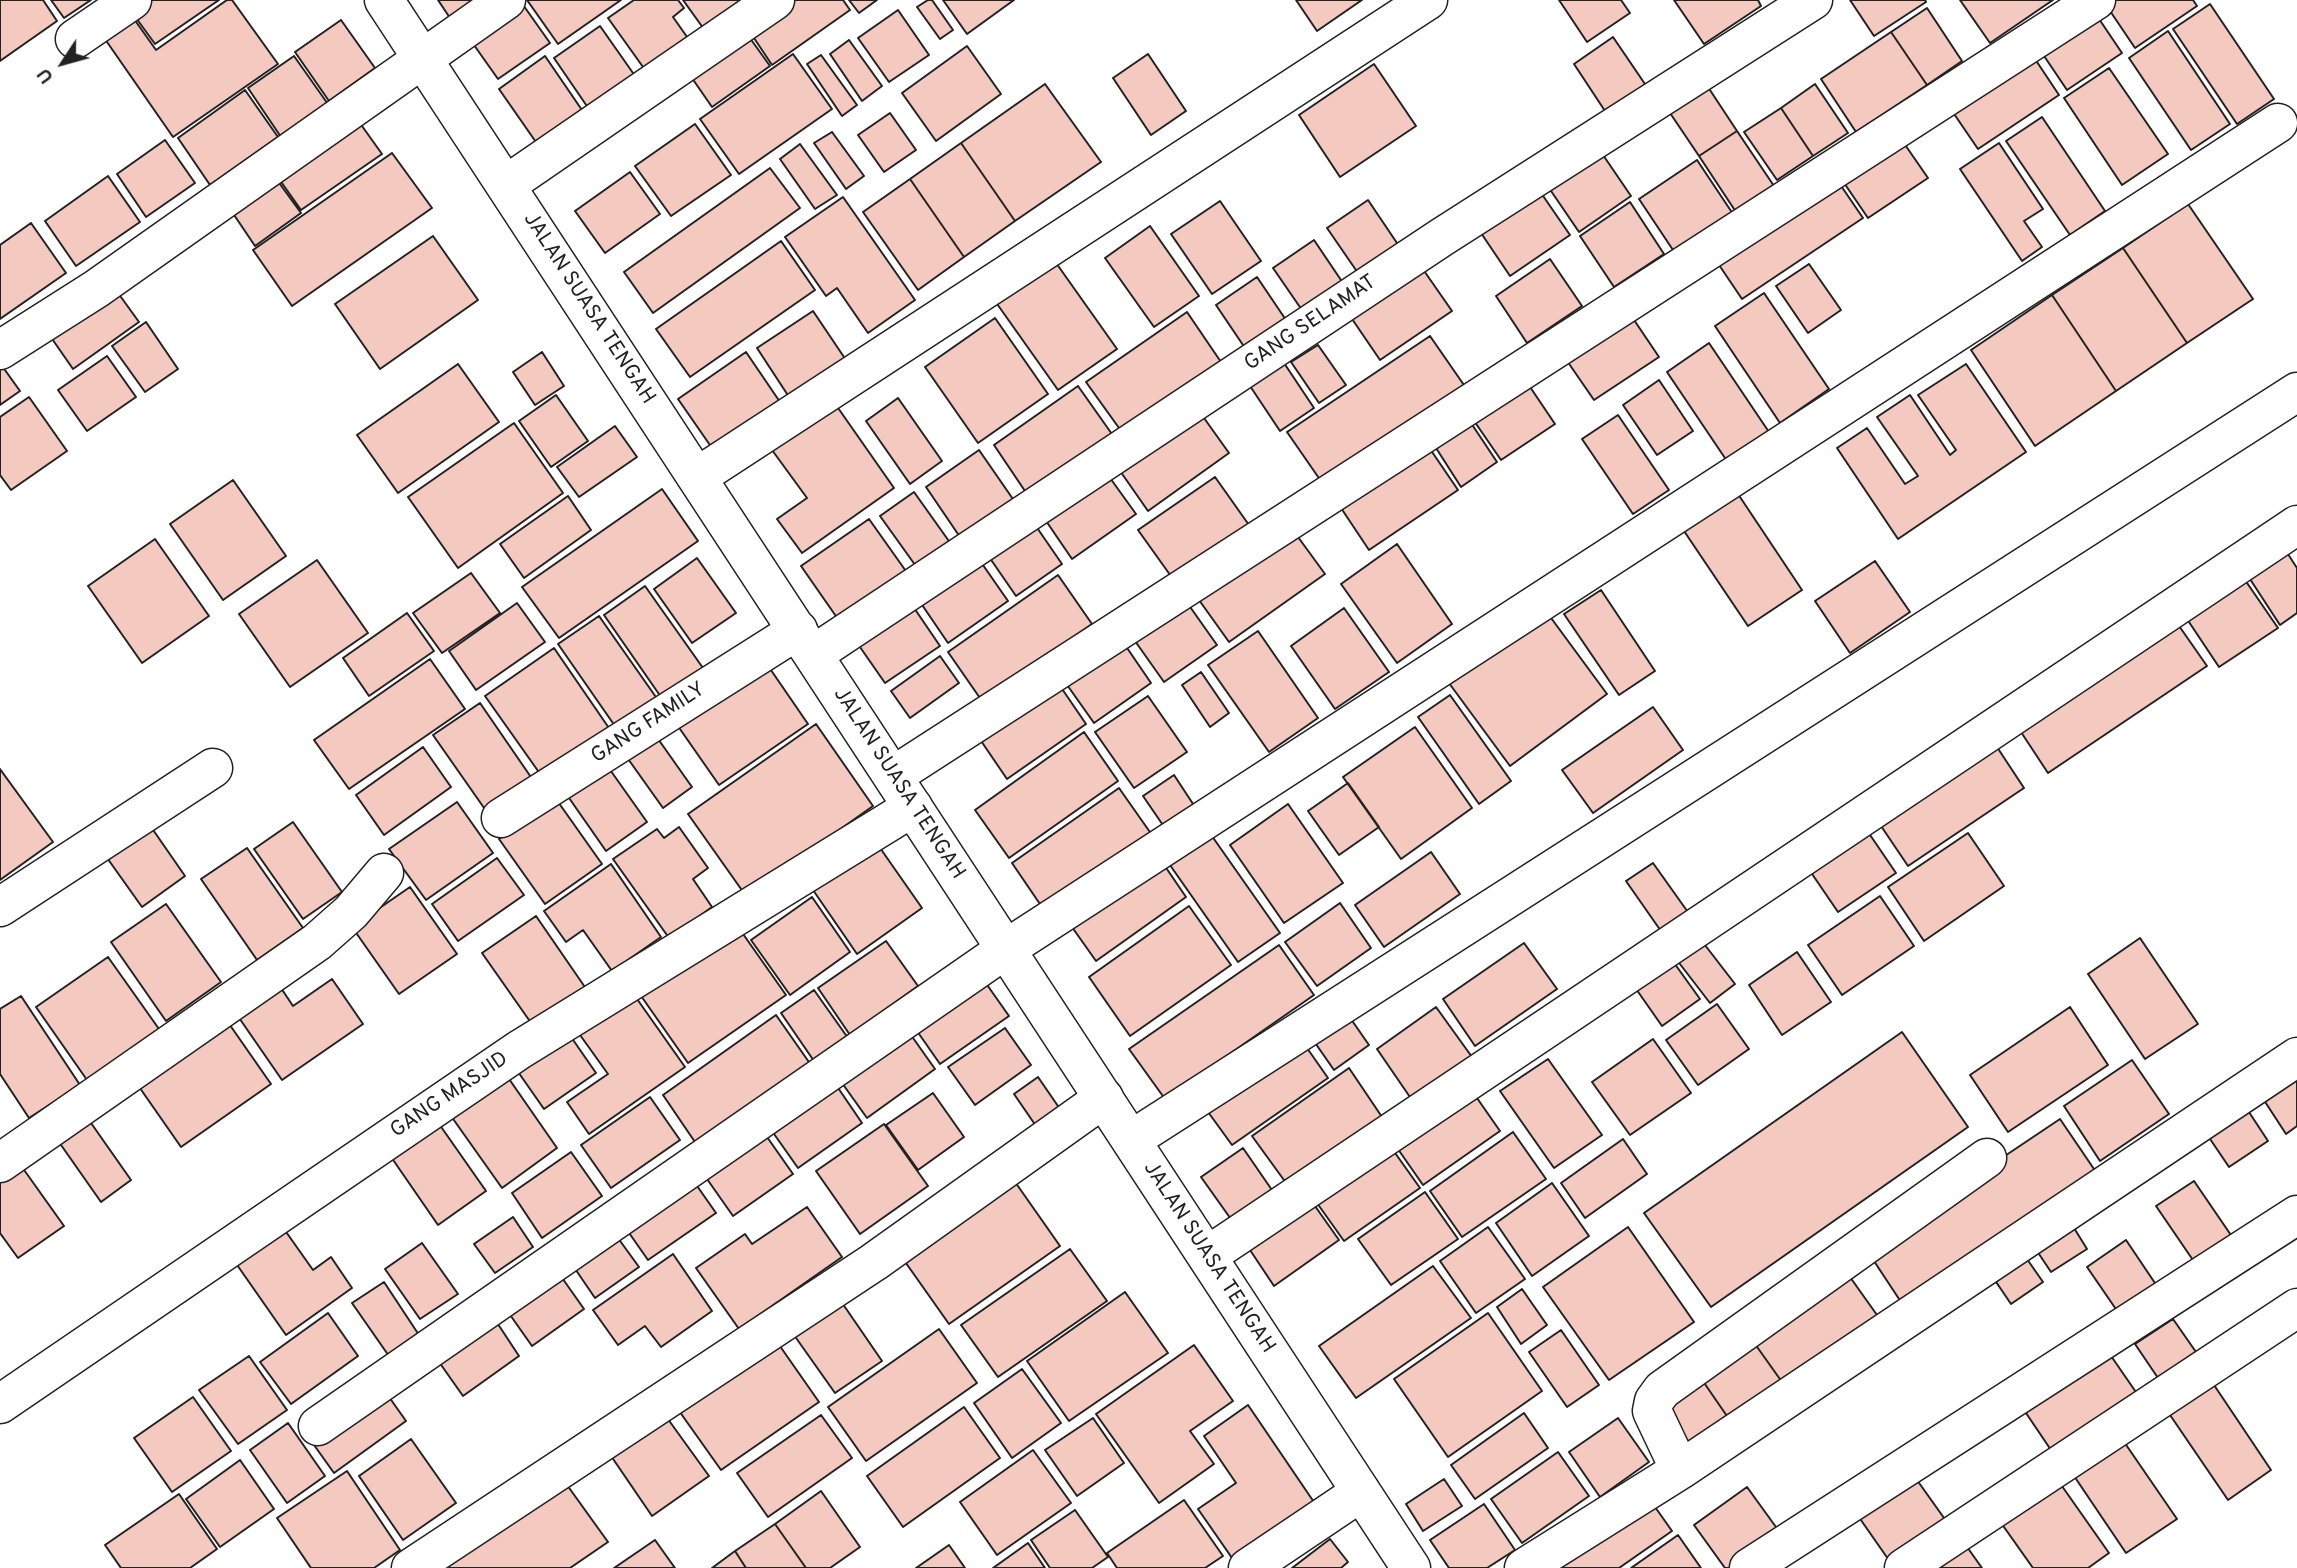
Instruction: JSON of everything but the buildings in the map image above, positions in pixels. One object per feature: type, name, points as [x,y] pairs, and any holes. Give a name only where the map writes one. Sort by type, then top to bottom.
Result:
[{"type":"street","points":[[75,39],[132,0]]},
{"type":"street","name":"JALAN SUASA TENGAH","points":[[384,0],[1410,1568]]},
{"type":"street","points":[[0,350],[96,289],[506,0]]},
{"type":"street","points":[[506,185],[775,0]]},
{"type":"street","points":[[697,477],[1428,0]]},
{"type":"street","name":"GANG SELAMAT","points":[[806,642],[1813,0]]},
{"type":"street","name":"GANG MASJID","points":[[0,1404],[903,791],[2096,0]]},
{"type":"street","points":[[318,1426],[1006,949],[2278,123]]},
{"type":"street","points":[[1131,1140],[2297,392]]},
{"type":"street","points":[[1207,1256],[2297,525]]},
{"type":"street","name":"GANG FAMILY","points":[[501,818],[806,642]]},
{"type":"street","points":[[0,906],[213,768]]},
{"type":"street","points":[[0,1163],[317,942],[351,912],[384,873]]},
{"type":"street","points":[[1524,1568],[1680,1470],[2297,1057]]},
{"type":"street","points":[[411,1568],[874,1262],[1104,1098]]},
{"type":"street","points":[[1680,1470],[1651,1411],[1662,1390],[1987,1158]]},
{"type":"street","points":[[1749,1568],[2297,1215]]},
{"type":"street","points":[[1904,1568],[2297,1308]]},
{"type":"street","points":[[1248,1568],[1361,1492]]}]
